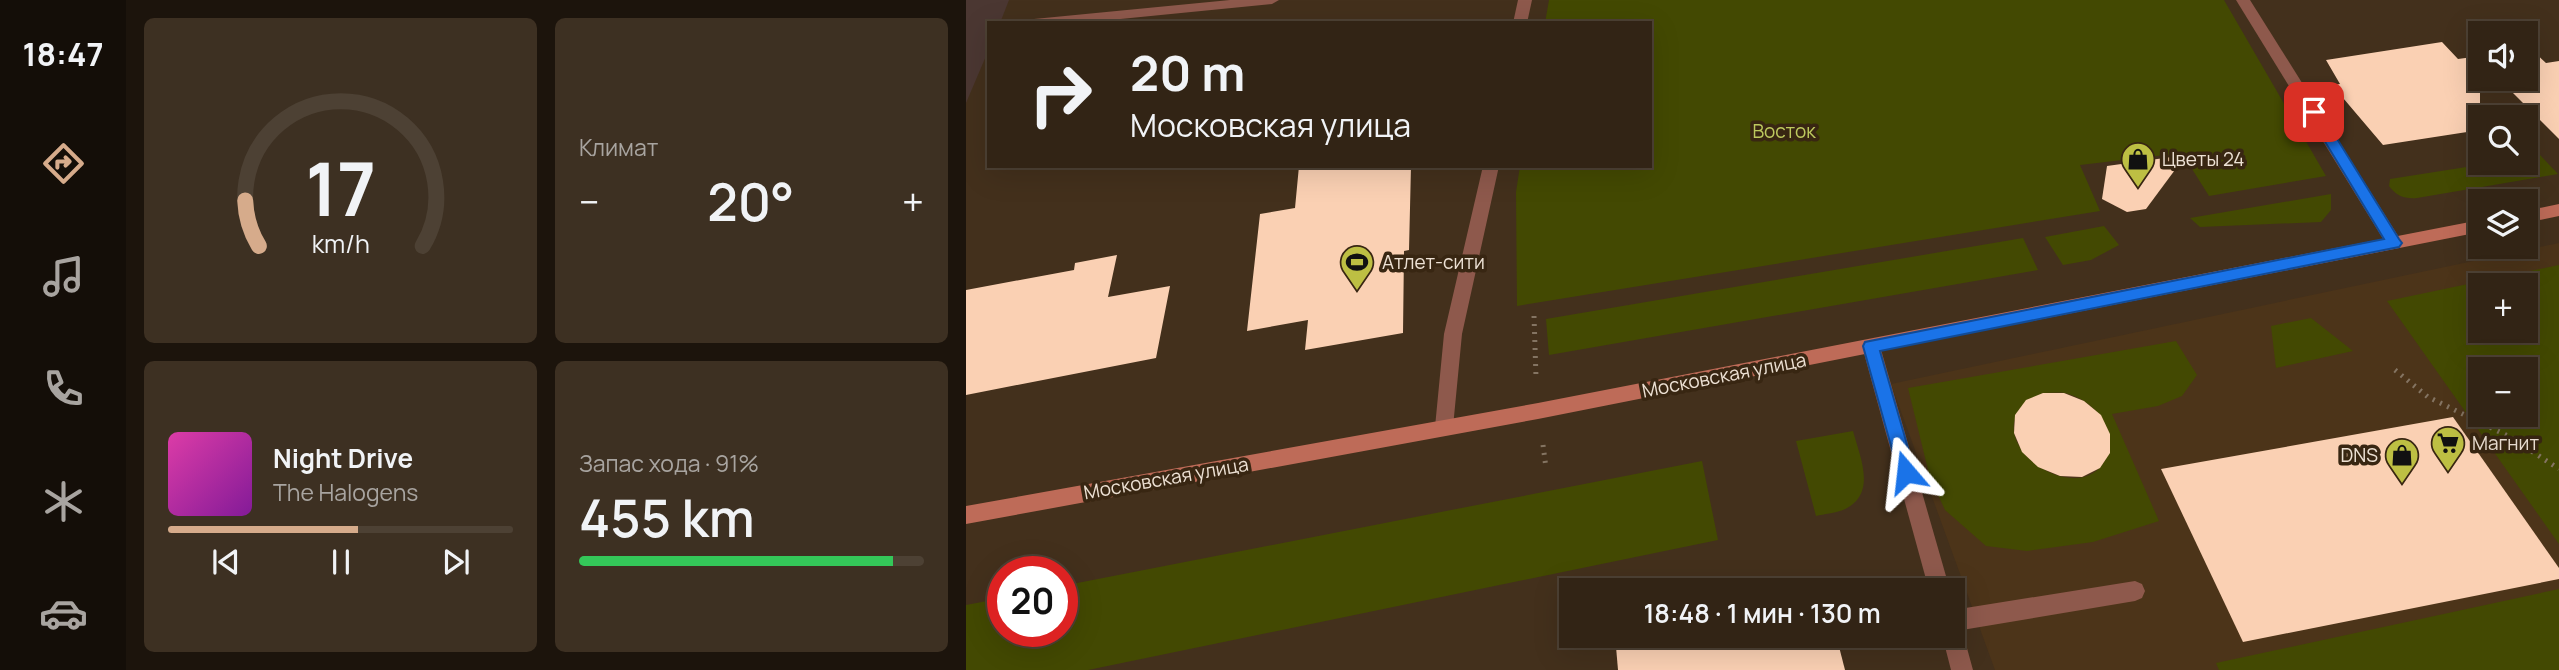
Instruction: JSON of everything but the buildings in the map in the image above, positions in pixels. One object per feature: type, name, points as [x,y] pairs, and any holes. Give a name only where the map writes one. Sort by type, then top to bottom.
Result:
[{"type":"main road","points":[[2538,214],[2559,210]]},
{"type":"main road","name":"Московская улица","points":[[966,515],[1871,346],[2468,228]]},
{"type":"street","points":[[1055,21],[1272,0]]},
{"type":"street","points":[[1520,21],[1525,0]]},
{"type":"street","points":[[2244,0],[2394,243]]},
{"type":"street","points":[[1444,427],[1453,334],[1491,168]]},
{"type":"street","points":[[1871,346],[1937,578]]},
{"type":"street","points":[[1965,619],[2135,591]]},
{"type":"street","points":[[1956,648],[1962,670]]},
{"type":"path","points":[[2395,370],[2428,397],[2510,437],[2559,470]]},
{"type":"shaded area","points":[[966,0],[1009,0],[1001,21],[987,21],[987,54],[966,103]]},
{"type":"shaded area","points":[[2559,243],[2559,643],[2463,670],[1995,670],[1965,588],[1965,578],[1962,578],[1891,384],[2483,259],[2538,259],[2538,247]]},
{"type":"green space","name":"Восток","points":[[1549,0],[2224,0],[2326,176],[2209,196],[2182,153],[2080,165],[2100,211],[1517,306],[1516,192],[1520,168],[1652,168],[1652,21],[1545,21]]},
{"type":"green space","points":[[2538,155],[2558,174],[2417,198],[2401,196],[2389,186],[2390,179],[2468,167],[2468,175],[2538,175]]},
{"type":"green space","points":[[2331,194],[2331,210],[2321,222],[2200,227],[2190,218]]},
{"type":"green space","points":[[2104,226],[2119,245],[2091,260],[2063,265],[2045,237]]},
{"type":"green space","points":[[2023,238],[2038,270],[1549,355],[1546,319]]},
{"type":"green space","points":[[2559,265],[2559,544],[2476,427],[2538,427],[2538,357],[2468,357],[2468,415],[2387,301],[2468,284],[2468,343],[2538,343],[2538,273],[2521,273]]},
{"type":"green space","points":[[2311,318],[2353,351],[2276,368],[2271,326]]},
{"type":"green space","points":[[2176,341],[2197,375],[2182,396],[2158,406],[2112,414],[2159,521],[2093,542],[2027,551],[1986,546],[1945,510],[1930,478],[1908,388]],"holes":[[[2043,393],[2065,393],[2076,397],[2087,403],[2103,421],[2110,443],[2108,454],[2102,465],[2086,476],[2067,478],[2047,471],[2030,459],[2018,443],[2014,425],[2021,408]]]},
{"type":"green space","points":[[1853,431],[1864,475],[1860,495],[1843,510],[1816,516],[1796,441]]},
{"type":"green space","points":[[1702,461],[1718,540],[1088,670],[966,670],[966,605],[987,601],[987,647],[1078,647],[1078,583]]},
{"type":"green space","points":[[2559,589],[2559,670],[2219,670],[2216,663]]},
{"type":"place","name":"Цветы 24","points":[[2138,189]]},
{"type":"place","name":"Атлет-сити","points":[[1357,292]]},
{"type":"place","name":"Магнит","points":[[2448,473]]},
{"type":"place","name":"DNS","points":[[2402,485]]},
{"type":"route","points":[[1906,472],[1871,346],[2394,243],[2314,112]]}]
